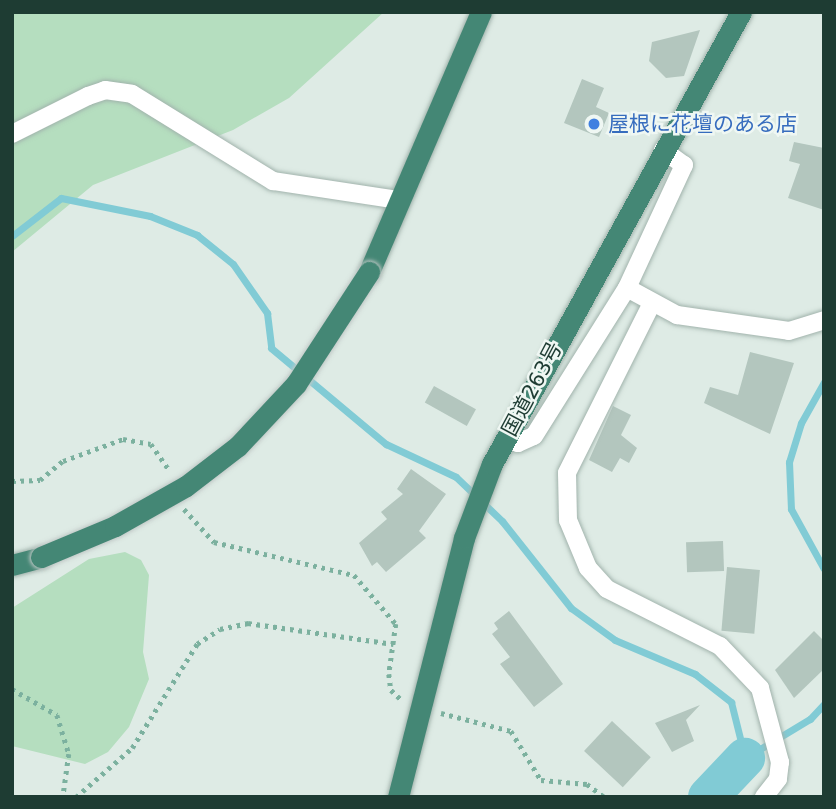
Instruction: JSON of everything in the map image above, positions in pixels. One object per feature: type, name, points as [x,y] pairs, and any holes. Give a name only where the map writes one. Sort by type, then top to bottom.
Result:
[{"type":"highway","points":[[12,565],[41,557],[115,526],[186,486],[238,446],[296,384],[369,272],[481,12]]},
{"type":"highway","name":"国道263号","points":[[398,797],[464,538],[492,464],[741,12]]},
{"type":"street","points":[[12,134],[105,90],[132,94],[273,181],[399,200]]},
{"type":"street","points":[[506,438],[518,443],[534,436],[627,288],[684,165],[663,150]]},
{"type":"street","points":[[627,288],[677,315],[789,331],[824,320]]},
{"type":"street","points":[[652,303],[567,473],[568,520],[588,568],[607,589],[720,646],[760,688],[780,762],[778,779],[764,797]]},
{"type":"path","points":[[12,481],[40,480],[63,461],[123,439],[151,444],[165,457],[172,475]]},
{"type":"path","points":[[180,498],[197,529],[214,542],[354,575],[397,624],[393,644],[391,690],[405,703],[511,731],[541,780],[587,784],[604,797]]},
{"type":"path","points":[[76,797],[132,748],[197,644],[220,629],[248,623],[393,644]]},
{"type":"path","points":[[12,689],[57,715],[69,754],[63,797]]},
{"type":"green space","points":[[12,12],[384,12],[289,98],[233,130],[93,185],[12,252]]},
{"type":"green space","points":[[125,552],[141,560],[149,575],[143,652],[149,679],[129,727],[108,752],[85,764],[12,746],[12,608],[89,559]]},
{"type":"building","points":[[700,30],[684,76],[666,78],[649,61],[652,42]]},
{"type":"building","points":[[582,79],[604,88],[596,107],[609,113],[599,137],[564,123]]},
{"type":"building","points":[[794,142],[824,148],[824,210],[788,198],[800,164],[789,161]]},
{"type":"building","points":[[750,352],[794,363],[770,434],[704,403],[710,387],[738,395]]},
{"type":"building","points":[[434,386],[476,409],[467,426],[425,403]]},
{"type":"building","points":[[613,406],[631,415],[621,435],[637,448],[629,463],[620,458],[612,472],[589,460]]},
{"type":"building","points":[[411,469],[446,494],[419,531],[426,538],[386,572],[377,562],[372,566],[359,543],[387,519],[381,512],[403,494],[397,489]]},
{"type":"building","points":[[723,541],[724,571],[687,572],[686,542]]},
{"type":"building","points":[[727,567],[760,570],[754,634],[721,631]]},
{"type":"building","points":[[509,611],[563,684],[534,707],[500,664],[510,657],[492,634],[498,629],[494,623]]},
{"type":"building","points":[[814,631],[824,641],[824,669],[794,698],[775,670]]},
{"type":"building","points":[[700,705],[686,720],[694,741],[672,752],[655,723]]},
{"type":"building","points":[[612,721],[651,757],[623,787],[584,751]]},
{"type":"waterway","points":[[12,236],[61,198],[150,216],[197,235],[233,264],[267,313],[271,348],[386,444],[456,477],[502,521],[571,608],[615,640],[695,674],[731,702],[745,758],[810,719],[824,704]]},
{"type":"waterway","points":[[824,382],[801,423],[789,462],[791,509],[824,569]]},
{"type":"waterway","points":[[708,797],[745,758]]},
{"type":"place","name":"屋根に花壇のある店","points":[[594,124]]}]
